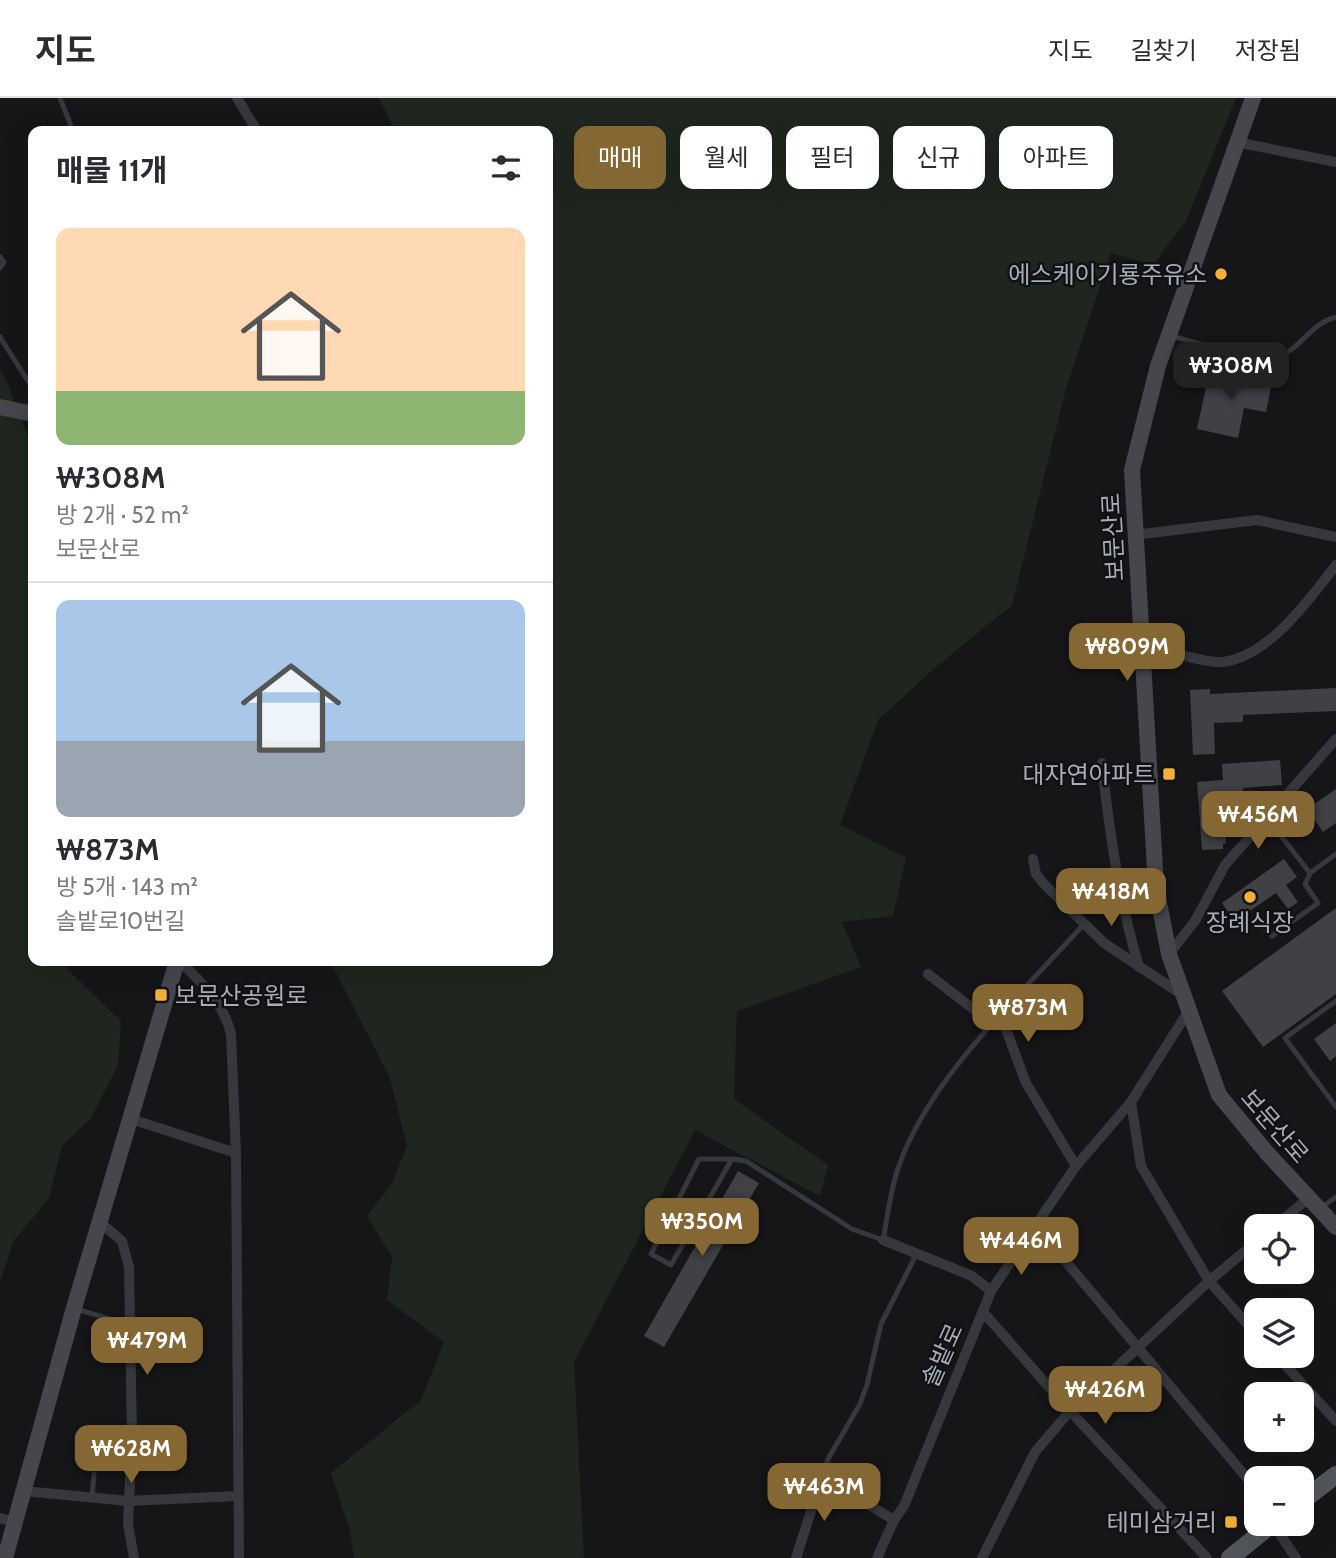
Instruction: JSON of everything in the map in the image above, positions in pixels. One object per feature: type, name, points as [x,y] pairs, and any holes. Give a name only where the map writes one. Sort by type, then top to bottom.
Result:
[{"type":"main road","name":"보문산로","points":[[1253,98],[1158,366],[1132,470],[1156,887],[1169,954],[1219,1095],[1267,1153],[1336,1227]]},
{"type":"main road","points":[[0,407],[28,413]]},
{"type":"main road","points":[[5,1558],[8,1520],[24,1491],[74,1308],[177,966]]},
{"type":"main road","points":[[1314,1492],[1336,1475]]},
{"type":"main road","points":[[1230,1558],[1258,1536]]},
{"type":"street","points":[[237,98],[254,126]]},
{"type":"street","points":[[1236,142],[1336,162]]},
{"type":"street","points":[[1135,535],[1257,520],[1336,537]]},
{"type":"street","points":[[1143,645],[1221,663],[1253,653],[1281,630],[1336,565]]},
{"type":"street","points":[[1169,954],[1195,921],[1225,864],[1336,739]]},
{"type":"street","points":[[1102,763],[1107,814],[1124,918],[1139,967]]},
{"type":"street","points":[[1033,859],[1036,874],[1104,943],[1186,1003]]},
{"type":"street","points":[[184,966],[198,977],[227,1016],[231,1034],[236,1153],[239,1558]]},
{"type":"street","points":[[928,974],[981,1015],[1001,1016],[1026,1083],[1076,1166]]},
{"type":"street","name":"솔밭로","points":[[877,1558],[894,1520],[904,1506],[991,1291],[1076,1166],[1131,1101],[1186,1003]]},
{"type":"street","points":[[1131,1101],[1141,1166],[1209,1281],[1244,1320]]},
{"type":"street","points":[[131,1119],[236,1153]]},
{"type":"street","points":[[1296,1214],[1314,1203]]},
{"type":"street","points":[[101,1223],[122,1241],[129,1268],[132,1437],[128,1524],[134,1558]]},
{"type":"street","points":[[1037,1227],[1244,1475]]},
{"type":"street","points":[[883,1240],[972,1276],[991,1291]]},
{"type":"street","points":[[982,1558],[1035,1452],[1070,1411],[1209,1281],[1244,1252]]},
{"type":"street","points":[[984,1313],[1070,1411],[1207,1558]]},
{"type":"street","points":[[1288,1368],[1336,1421]]},
{"type":"street","points":[[775,1472],[822,1478],[894,1520]]},
{"type":"street","points":[[796,1558],[822,1478]]},
{"type":"street","points":[[24,1491],[128,1501],[239,1496]]},
{"type":"street","points":[[1281,1536],[1296,1558]]},
{"type":"lane","points":[[60,98],[71,126]]},
{"type":"lane","points":[[0,257],[4,262],[0,268]]},
{"type":"lane","points":[[1169,335],[1263,358],[1282,357],[1322,321],[1336,317]]},
{"type":"lane","points":[[0,337],[28,381]]},
{"type":"lane","points":[[1266,818],[1310,873]]},
{"type":"lane","points":[[1259,921],[1272,936],[1318,903],[1305,884],[1310,873],[1336,854]]},
{"type":"lane","points":[[732,1159],[671,1265],[650,1254],[699,1159],[732,1159],[746,1161],[852,1228],[883,1240],[898,1167],[916,1129],[973,1046],[1084,923]]},
{"type":"lane","points":[[1336,1001],[1285,1038],[1336,1107]]},
{"type":"lane","points":[[1314,1203],[1336,1197]]},
{"type":"lane","points":[[822,1478],[828,1459],[860,1404],[881,1324],[916,1255]]},
{"type":"lane","points":[[74,1308],[130,1325]]},
{"type":"lane","points":[[92,1497],[94,1474]]},
{"type":"shaded area","points":[[379,98],[1236,98],[1186,221],[1153,265],[1111,253],[1066,389],[1012,605],[936,667],[878,720],[840,825],[906,858],[893,916],[842,922],[861,967],[737,1011],[734,1099],[828,1165],[820,1196],[695,1130],[574,1362],[584,1558],[354,1558],[350,1531],[331,1473],[421,1400],[444,1342],[387,1300],[392,1257],[367,1216],[392,1183],[407,1146],[390,1078],[333,966],[553,966],[553,126],[393,126]]},
{"type":"shaded area","points":[[0,371],[6,379],[28,435],[28,966],[67,966],[68,970],[121,1021],[118,1065],[91,1118],[62,1146],[49,1198],[13,1242],[0,1282]]},
{"type":"building","points":[[1210,369],[1272,382],[1266,412],[1244,408],[1238,438],[1197,429]]},
{"type":"building","points":[[1336,688],[1336,711],[1243,715],[1243,722],[1214,723],[1215,754],[1193,755],[1190,690],[1210,689],[1210,694]]},
{"type":"building","points":[[1280,760],[1282,785],[1243,788],[1244,799],[1235,800],[1236,814],[1224,815],[1226,843],[1223,844],[1223,849],[1202,850],[1197,782],[1223,780],[1222,764]]},
{"type":"building","points":[[1336,789],[1336,823],[1323,832],[1307,809]]},
{"type":"building","name":"장례식장","points":[[1284,859],[1297,877],[1286,885],[1298,902],[1288,909],[1276,893],[1251,910],[1242,932],[1222,903]]},
{"type":"building","points":[[1336,908],[1336,994],[1263,1047],[1222,991]]},
{"type":"building","points":[[1336,1023],[1336,1056],[1330,1061],[1314,1039]]},
{"type":"building","points":[[738,1171],[759,1183],[664,1347],[644,1336]]},
{"type":"place","name":"에스케이기룡주유소","points":[[1221,274]]},
{"type":"place","name":"대자연아파트","points":[[1169,774]]},
{"type":"place","name":"장례식장","points":[[1250,897]]},
{"type":"place","name":"보문산공원로","points":[[161,995]]},
{"type":"place","name":"테미삼거리","points":[[1231,1522]]}]
